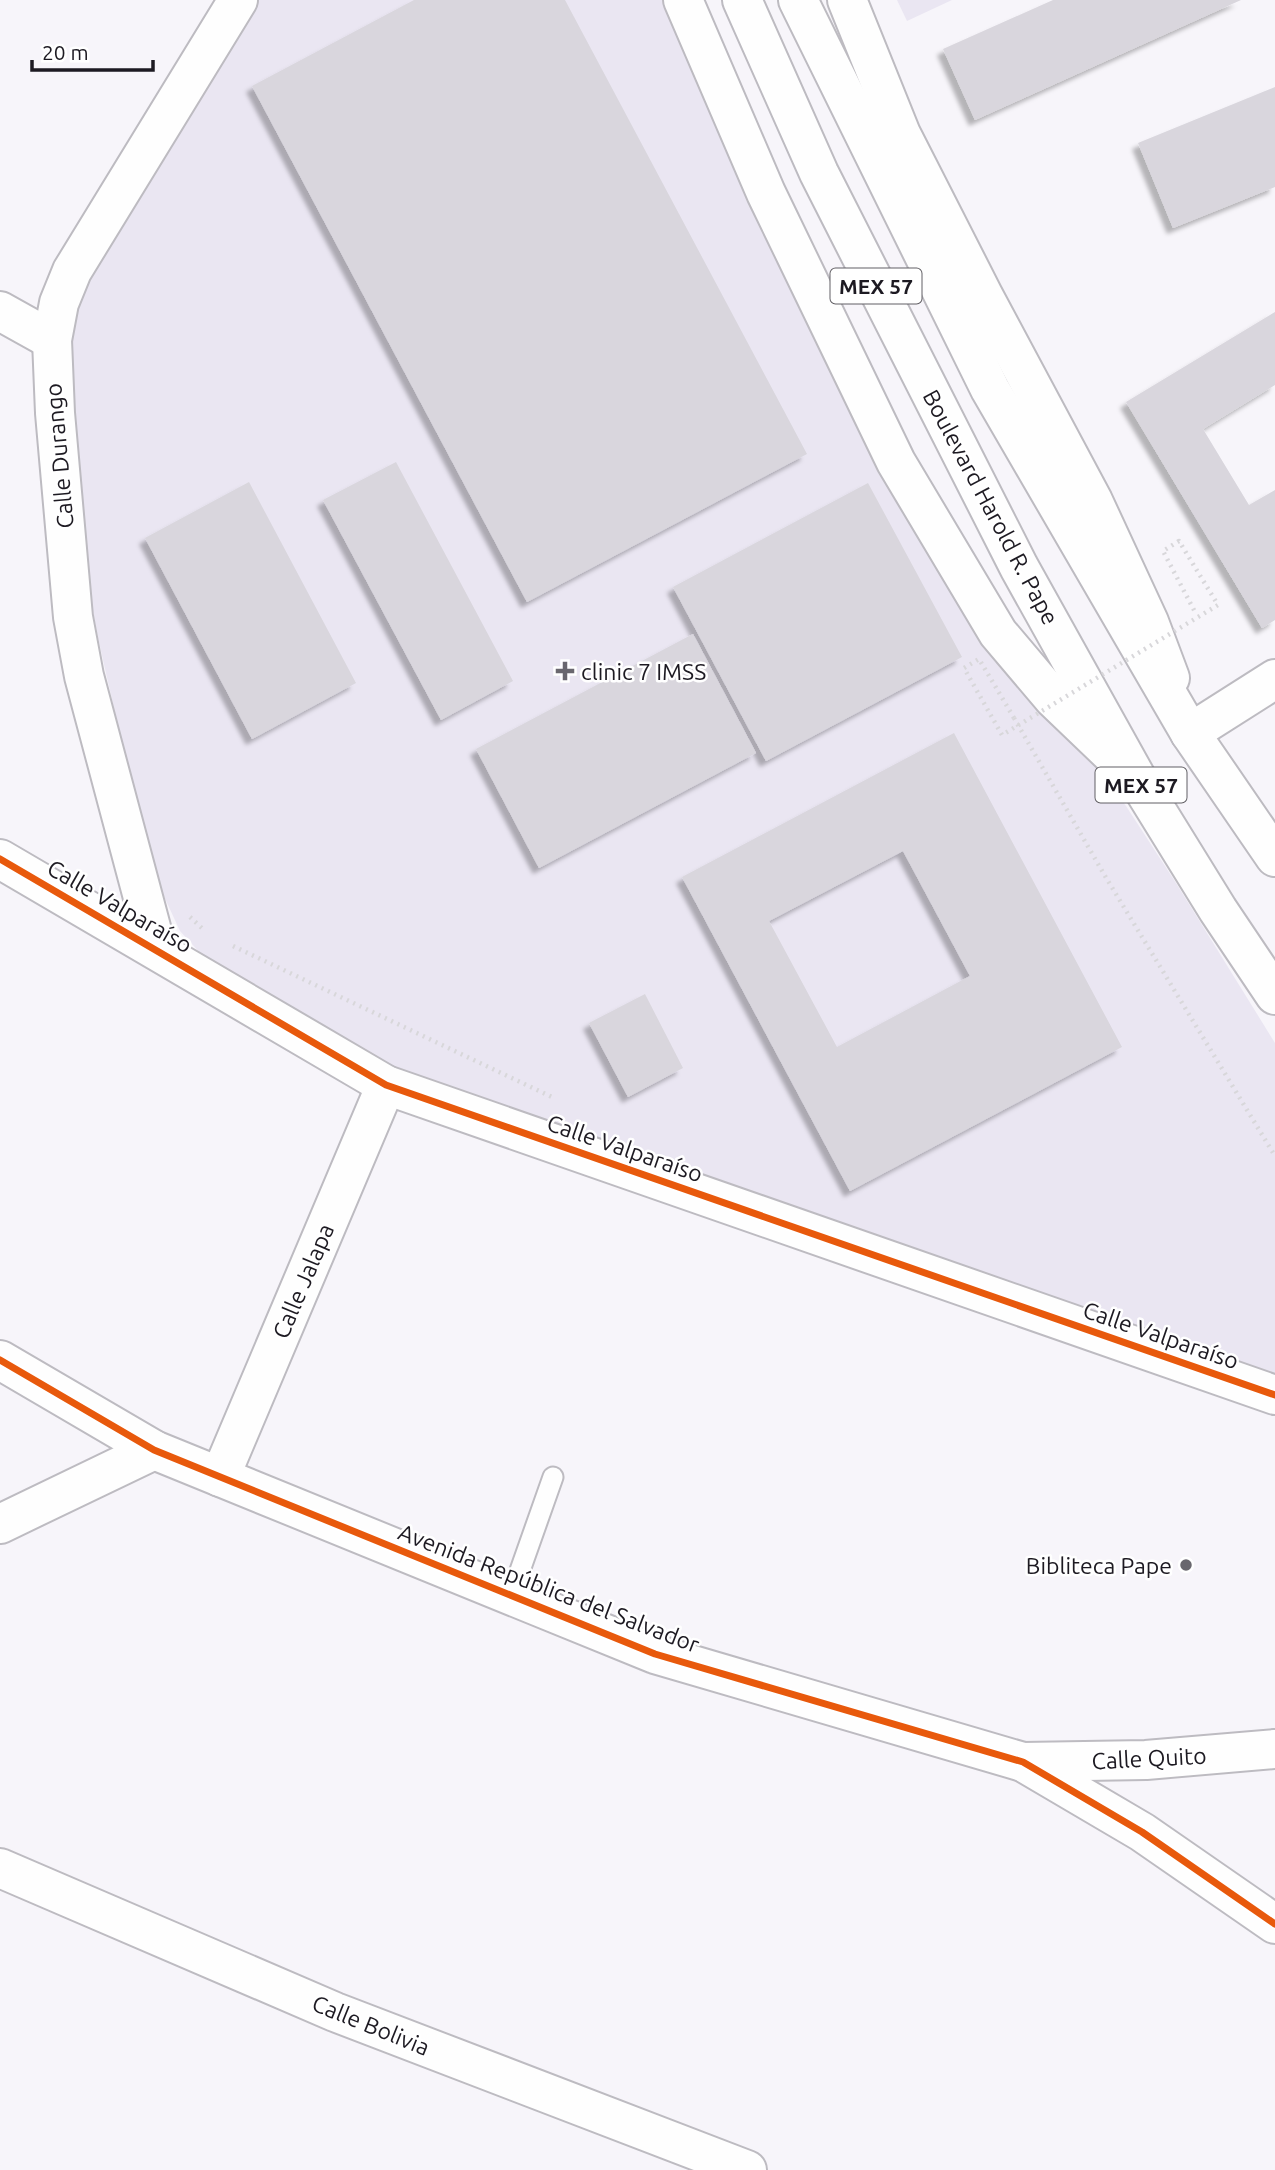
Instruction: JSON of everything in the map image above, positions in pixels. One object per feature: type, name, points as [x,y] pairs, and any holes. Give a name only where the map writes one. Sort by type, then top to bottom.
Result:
[{"type":"main road","name":"Calle Durango","points":[[157,950],[84,676],[73,617],[55,413],[52,340],[59,303],[72,271],[237,0]]},
{"type":"main road","points":[[684,0],[766,193],[896,462],[932,525],[998,634],[1053,698],[1137,779]]},
{"type":"main road","name":"Boulevard Harold R. Pape","points":[[742,0],[819,173],[1019,567],[1137,779],[1275,995]]},
{"type":"main road","name":"MEX 57","points":[[798,0],[990,389],[1190,733],[1275,857]]},
{"type":"main road","points":[[847,0],[901,134],[1098,513],[1149,622],[1190,733],[1275,679]]},
{"type":"main road","points":[[0,311],[52,340]]},
{"type":"main road","name":"Calle Valparaíso","points":[[0,859],[386,1085],[1275,1395]]},
{"type":"main road","name":"Calle Jalapa","points":[[220,1477],[386,1085]]},
{"type":"main road","name":"Avenida República del Salvador","points":[[0,1360],[154,1450],[655,1654],[1023,1762],[1142,1832],[1275,1924]]},
{"type":"main road","points":[[0,1524],[154,1450]]},
{"type":"main road","name":"Calle Quito","points":[[1023,1762],[1146,1760],[1275,1749]]},
{"type":"main road","name":"Calle Bolivia","points":[[0,1868],[335,2012],[747,2170]]},
{"type":"lane","points":[[511,1596],[553,1477]]},
{"type":"path","points":[[1195,612],[1163,551],[1179,541],[1218,606],[1002,735],[964,668],[979,659],[1014,718],[1112,887],[1275,1156]]},
{"type":"path","points":[[184,912],[210,935]]},
{"type":"path","points":[[222,940],[555,1099]]},
{"type":"shaded area","name":"clinic 7 IMSS","points":[[254,0],[684,0],[785,232],[1070,730],[1126,806],[1275,1043],[1275,1385],[388,1067],[223,978],[180,931],[155,877],[98,638],[88,584],[67,367],[74,299]]},
{"type":"shaded area","points":[[897,0],[952,0],[907,21]]},
{"type":"building","points":[[414,0],[565,0],[807,454],[527,602],[252,86]]},
{"type":"building","points":[[1053,0],[1241,0],[975,120],[943,49]]},
{"type":"building","points":[[1275,87],[1275,187],[1173,228],[1138,143]]},
{"type":"building","points":[[1275,312],[1275,385],[1203,429],[1249,505],[1275,490],[1275,620],[1262,628],[1126,402]]},
{"type":"building","points":[[396,462],[513,681],[441,720],[323,500]]},
{"type":"building","points":[[249,482],[356,683],[252,739],[145,538]]},
{"type":"building","points":[[868,483],[962,657],[766,761],[673,587]]},
{"type":"building","points":[[693,634],[756,753],[539,868],[476,749]]},
{"type":"building","points":[[954,733],[1122,1047],[850,1191],[682,877]],"holes":[[[903,851],[970,976],[837,1047],[769,921]]]},
{"type":"building","points":[[645,994],[683,1068],[628,1097],[589,1023]]},
{"type":"cycle path","points":[[0,859],[386,1085],[1275,1395]]},
{"type":"cycle path","points":[[0,1360],[154,1450],[655,1654],[1023,1762],[1142,1832],[1275,1924]]},
{"type":"place","name":"clinic 7 IMSS","points":[[565,671]]},
{"type":"place","name":"Bibliteca Pape","points":[[1186,1565]]}]
